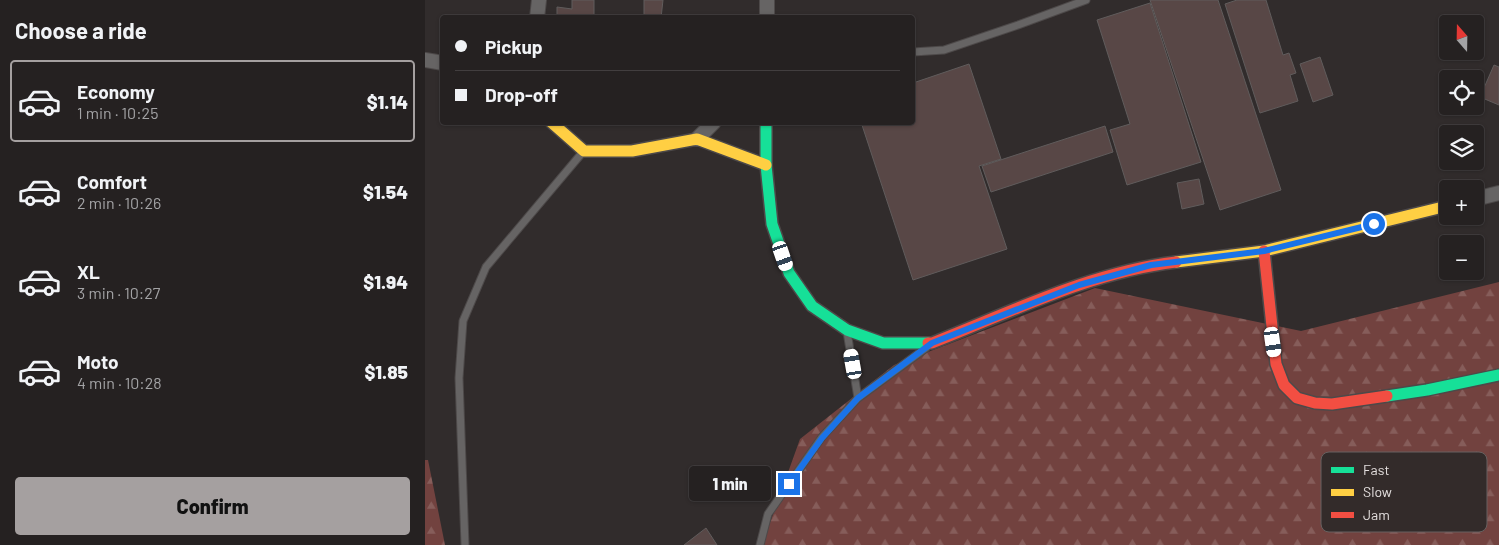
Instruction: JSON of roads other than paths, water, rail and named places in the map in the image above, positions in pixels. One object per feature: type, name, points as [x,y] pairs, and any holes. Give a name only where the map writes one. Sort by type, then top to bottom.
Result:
[{"type":"street","points":[[537,15],[539,0]]},
{"type":"street","points":[[767,0],[767,15]]},
{"type":"street","points":[[425,60],[440,62]]},
{"type":"street","points":[[554,125],[584,151],[633,151],[697,139],[766,165]]},
{"type":"street","points":[[697,139],[711,125]]},
{"type":"street","points":[[766,125],[766,165],[772,224],[789,273],[812,306],[847,330],[883,343],[932,343],[1079,285],[1151,265],[1264,251],[1439,208]]},
{"type":"street","points":[[1484,197],[1499,193]]},
{"type":"street","points":[[1264,251],[1276,364],[1284,385],[1297,398],[1315,403],[1332,404],[1427,390],[1499,375]]},
{"type":"lane","points":[[915,52],[944,50],[1086,0]]},
{"type":"lane","points":[[465,545],[459,378],[463,321],[487,267],[584,151]]},
{"type":"lane","points":[[847,330],[858,398]]},
{"type":"lane","points":[[760,545],[767,514],[822,438],[858,398],[932,343]]}]
